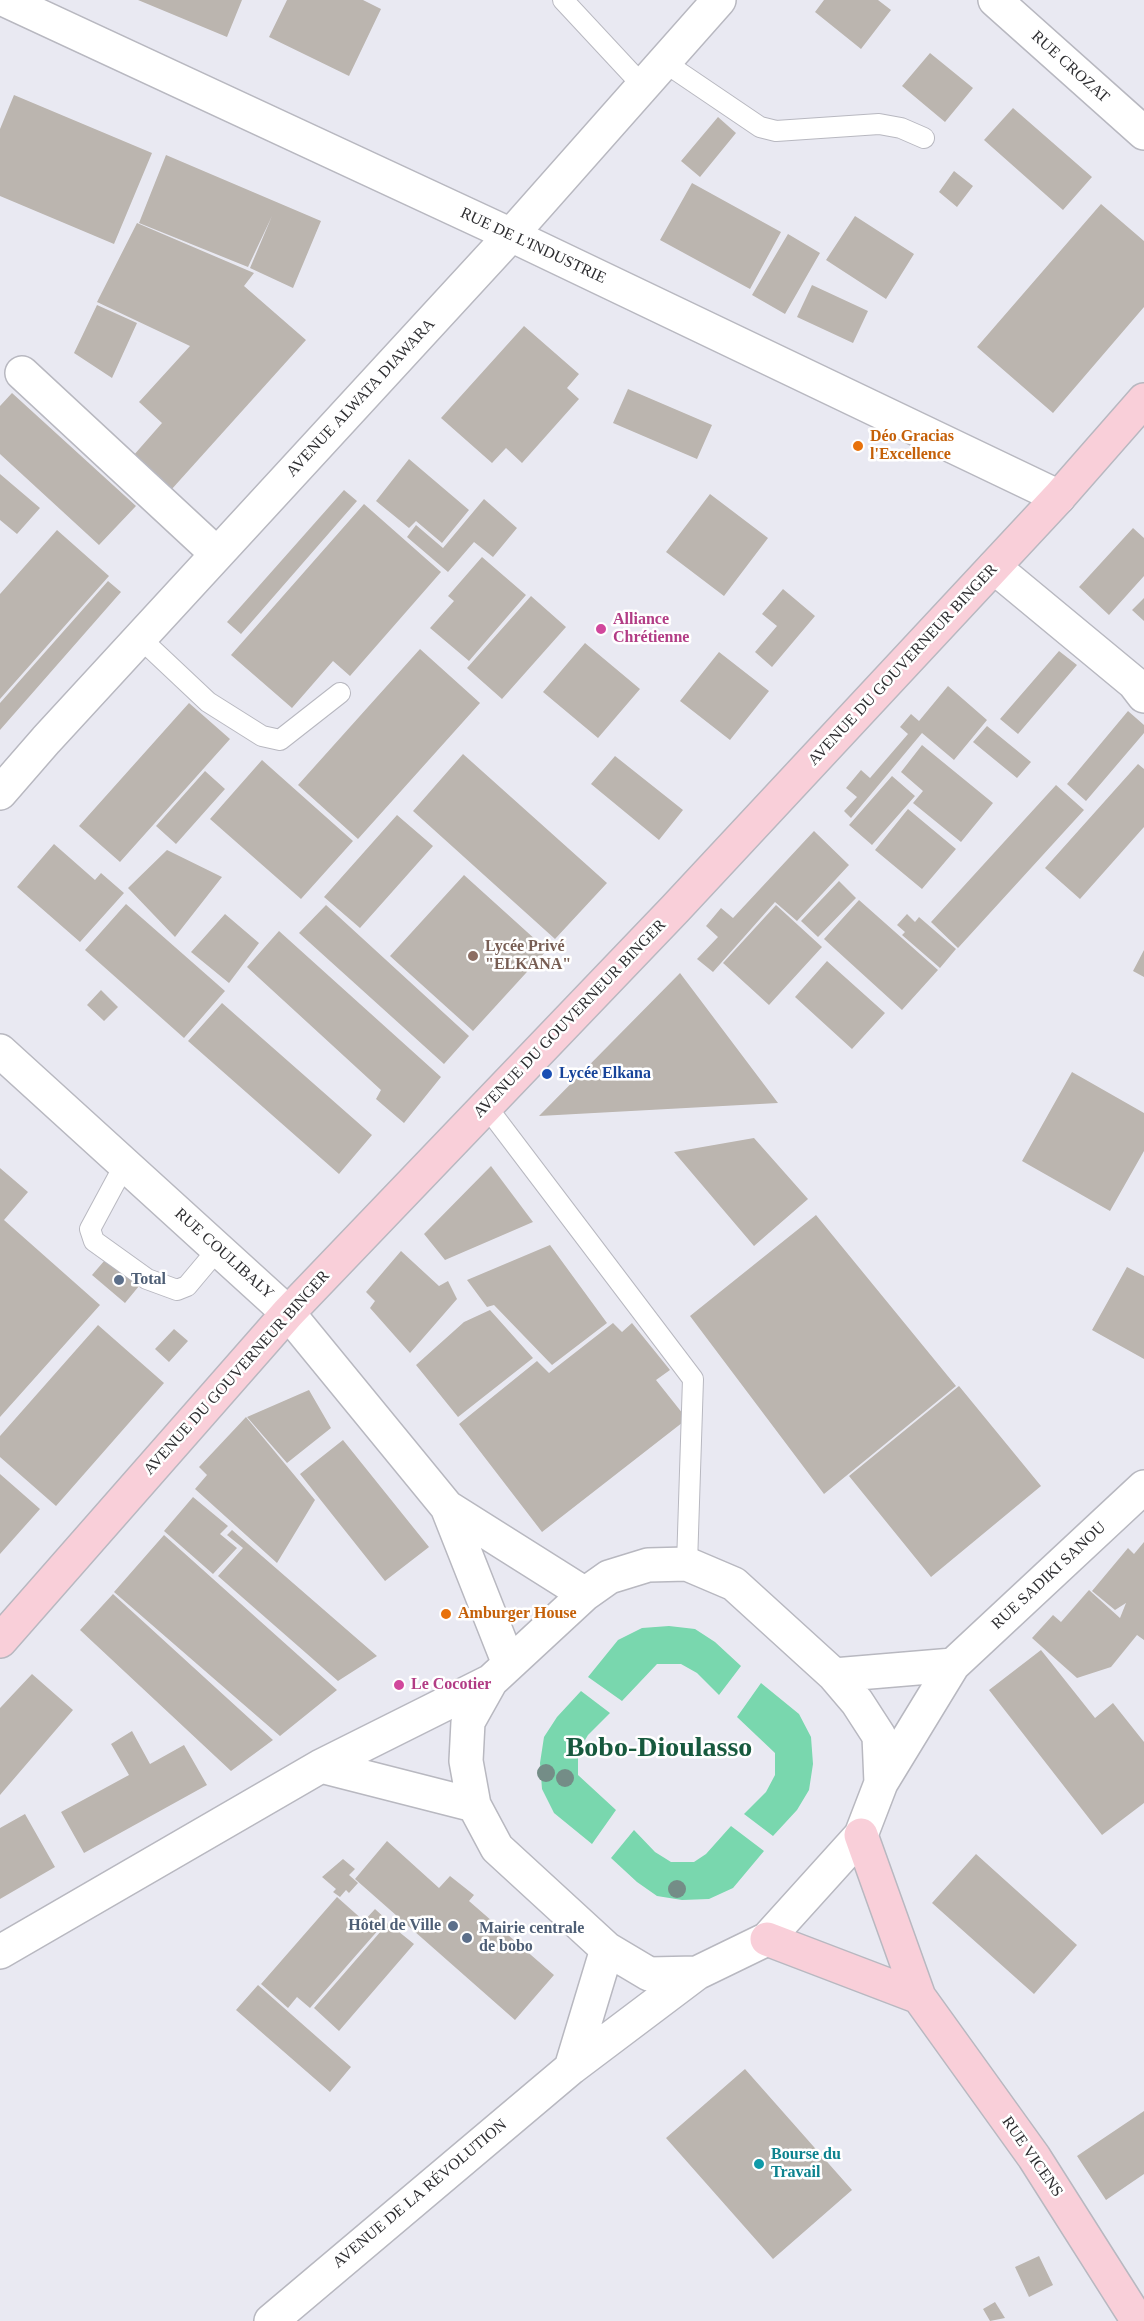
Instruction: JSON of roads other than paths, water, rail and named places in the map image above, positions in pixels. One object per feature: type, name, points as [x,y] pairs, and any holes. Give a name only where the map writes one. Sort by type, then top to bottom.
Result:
[{"type":"street","name":"RUE DE L'INDUSTRIE","points":[[4,0],[511,236],[1059,497]]},
{"type":"street","name":"AVENUE ALWATA DIAWARA","points":[[0,793],[511,236],[718,0]]},
{"type":"street","name":"RUE CROZAT","points":[[995,0],[1144,134]]},
{"type":"street","points":[[22,373],[217,554]]},
{"type":"street","name":"AVENUE DU GOUVERNEUR BINGER","points":[[0,1641],[288,1313],[669,916],[1059,497],[1144,400]]},
{"type":"street","points":[[994,567],[1134,683],[1144,696]]},
{"type":"street","name":"RUE COULIBALY","points":[[1,1052],[288,1313],[447,1507]]},
{"type":"street","name":"RUE SADIKI SANOU","points":[[881,1783],[953,1665],[1144,1487]]},
{"type":"street","points":[[447,1507],[585,1594]]},
{"type":"street","points":[[447,1507],[500,1672]]},
{"type":"street","points":[[0,1952],[321,1766],[500,1672],[585,1594],[609,1577],[648,1565],[687,1564],[734,1584],[834,1675],[857,1702],[879,1736],[881,1783],[861,1835],[767,1939],[697,1973],[649,1974],[607,1949],[497,1848],[474,1805],[466,1761],[468,1722],[500,1672]]},
{"type":"street","points":[[834,1675],[953,1665]]},
{"type":"street","points":[[321,1766],[474,1805]]},
{"type":"street","name":"RUE VICENS","points":[[861,1835],[919,1998],[1034,2157],[1138,2321]]},
{"type":"street","points":[[767,1939],[919,1998]]},
{"type":"street","points":[[571,2068],[607,1949]]},
{"type":"street","name":"AVENUE DE LA RÉVOLUTION","points":[[290,2314],[571,2068],[697,1973]]},
{"type":"lane","points":[[563,0],[653,74],[760,127],[776,132],[879,123],[901,128],[924,138]]},
{"type":"lane","points":[[140,638],[208,702],[262,736],[280,740],[340,693]]},
{"type":"lane","points":[[486,1106],[693,1379],[687,1564]]},
{"type":"lane","points":[[125,1164],[90,1229],[94,1241],[147,1279],[177,1290],[187,1286],[218,1250]]},
{"type":"place","name":"Déo Gracias l'Excellence","points":[[858,446]]},
{"type":"place","name":"Alliance Chrétienne","points":[[601,629]]},
{"type":"place","name":"Lycée Privé \"ELKANA\"","points":[[473,956]]},
{"type":"place","name":"Lycée Elkana","points":[[547,1074]]},
{"type":"place","name":"Total","points":[[119,1280]]},
{"type":"place","name":"Amburger House","points":[[446,1614]]},
{"type":"place","name":"Le Cocotier","points":[[399,1685]]},
{"type":"place","name":"Hôtel de Ville","points":[[453,1926]]},
{"type":"place","name":"Mairie centrale de bobo","points":[[467,1938]]},
{"type":"place","name":"Bourse du Travail","points":[[759,2164]]},
{"type":"district","name":"Bobo-Dioulasso","points":[[659,1749]]}]
